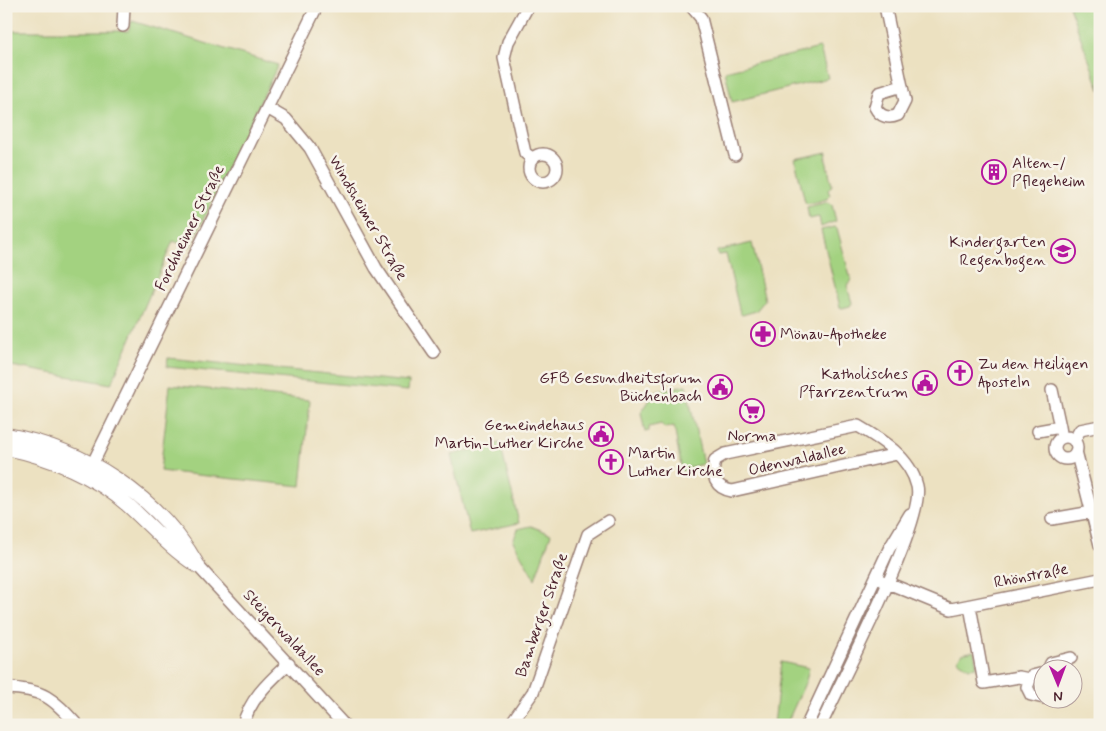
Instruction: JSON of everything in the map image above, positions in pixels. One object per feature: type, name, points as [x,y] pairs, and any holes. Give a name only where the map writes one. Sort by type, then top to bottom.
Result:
[{"type":"street","points":[[123,26],[124,6]]},
{"type":"street","name":"Forchheimer Straße","points":[[89,470],[317,6]]},
{"type":"street","points":[[528,6],[508,42],[504,58],[525,153],[532,158]]},
{"type":"street","points":[[691,6],[701,18],[735,155]]},
{"type":"street","points":[[885,6],[902,86]]},
{"type":"street","name":"Windsheimer Straße","points":[[266,108],[286,119],[310,148],[376,268],[434,353]]},
{"type":"street","points":[[1052,390],[1092,512],[1100,545]]},
{"type":"street","name":"Odenwaldallee","points":[[821,725],[888,583],[910,529],[918,488],[910,468],[897,454],[858,426],[725,454],[715,460],[713,475],[716,482],[721,488],[732,491],[897,454]]},
{"type":"street","points":[[1068,439],[1080,430],[1100,426]]},
{"type":"street","points":[[1038,431],[1068,439]]},
{"type":"street","name":"Steigerwaldallee","points":[[6,435],[51,446],[89,470]]},
{"type":"street","name":"Steigerwaldallee","points":[[6,448],[89,470],[123,482],[148,504],[187,547],[198,566],[344,725]]},
{"type":"street","points":[[807,725],[877,579],[889,549],[916,504]]},
{"type":"street","points":[[1052,519],[1092,512]]},
{"type":"street","name":"Bamberger Straße","points":[[510,725],[533,692],[588,534],[608,521]]},
{"type":"street","points":[[877,579],[888,583]]},
{"type":"street","name":"Rhönstraße","points":[[888,583],[951,609],[1100,579]]},
{"type":"street","points":[[970,606],[984,683],[1019,678],[1029,679],[1034,675]]},
{"type":"street","points":[[243,725],[247,709],[266,685],[289,663]]},
{"type":"street","points":[[1029,679],[1029,692],[1034,697]]},
{"type":"street","points":[[6,688],[30,689],[48,697],[62,707],[77,725]]},
{"type":"green space","points":[[1069,6],[1100,6],[1100,90]]},
{"type":"green space","points":[[132,21],[278,65],[190,247],[173,241],[111,384],[6,365],[6,102],[12,31],[128,31]]},
{"type":"green space","points":[[820,48],[828,78],[732,102],[725,71]]},
{"type":"green space","points":[[827,152],[826,160],[832,185],[828,190],[830,195],[827,199],[808,204],[805,202],[795,159]]},
{"type":"green space","points":[[828,202],[832,205],[836,221],[821,227],[819,217],[809,219],[807,207]]},
{"type":"green space","points":[[837,228],[851,280],[847,286],[852,303],[850,306],[842,308],[840,307],[821,230]]},
{"type":"green space","points":[[752,243],[765,300],[756,311],[742,315],[726,254],[718,255],[717,251]]},
{"type":"green space","points":[[168,358],[409,382],[408,391],[167,367]]},
{"type":"green space","points":[[170,385],[310,400],[301,486],[160,471]]},
{"type":"green space","points":[[686,385],[703,464],[690,467],[690,471],[682,472],[674,426],[665,428],[661,424],[649,427],[649,431],[645,432],[641,413],[651,398],[652,392]]},
{"type":"green space","points":[[500,443],[519,523],[470,534],[451,455]]},
{"type":"green space","points":[[531,526],[551,534],[535,579],[513,541],[518,529]]},
{"type":"green space","points":[[974,651],[977,667],[969,668],[957,660],[962,654]]},
{"type":"green space","points":[[781,662],[809,668],[806,681],[786,725],[774,725]]},
{"type":"place","name":"Alten-/ Pflegeheim","points":[[994,172]]},
{"type":"place","name":"Kindergarten Regenbogen","points":[[1063,251]]},
{"type":"place","name":"Mönau-Apotheke","points":[[763,334]]},
{"type":"place","name":"Zu den Heiligen Aposteln","points":[[960,373]]},
{"type":"place","name":"Katholisches Pfarrzentrum","points":[[925,383]]},
{"type":"place","name":"GFB Gesundheitsforum Büchenbach","points":[[720,387]]},
{"type":"place","name":"Norma","points":[[752,411]]},
{"type":"place","name":"Gemeindehaus Martin-Luther Kirche","points":[[601,434]]},
{"type":"place","name":"Martin Luther Kirche","points":[[611,462]]}]
